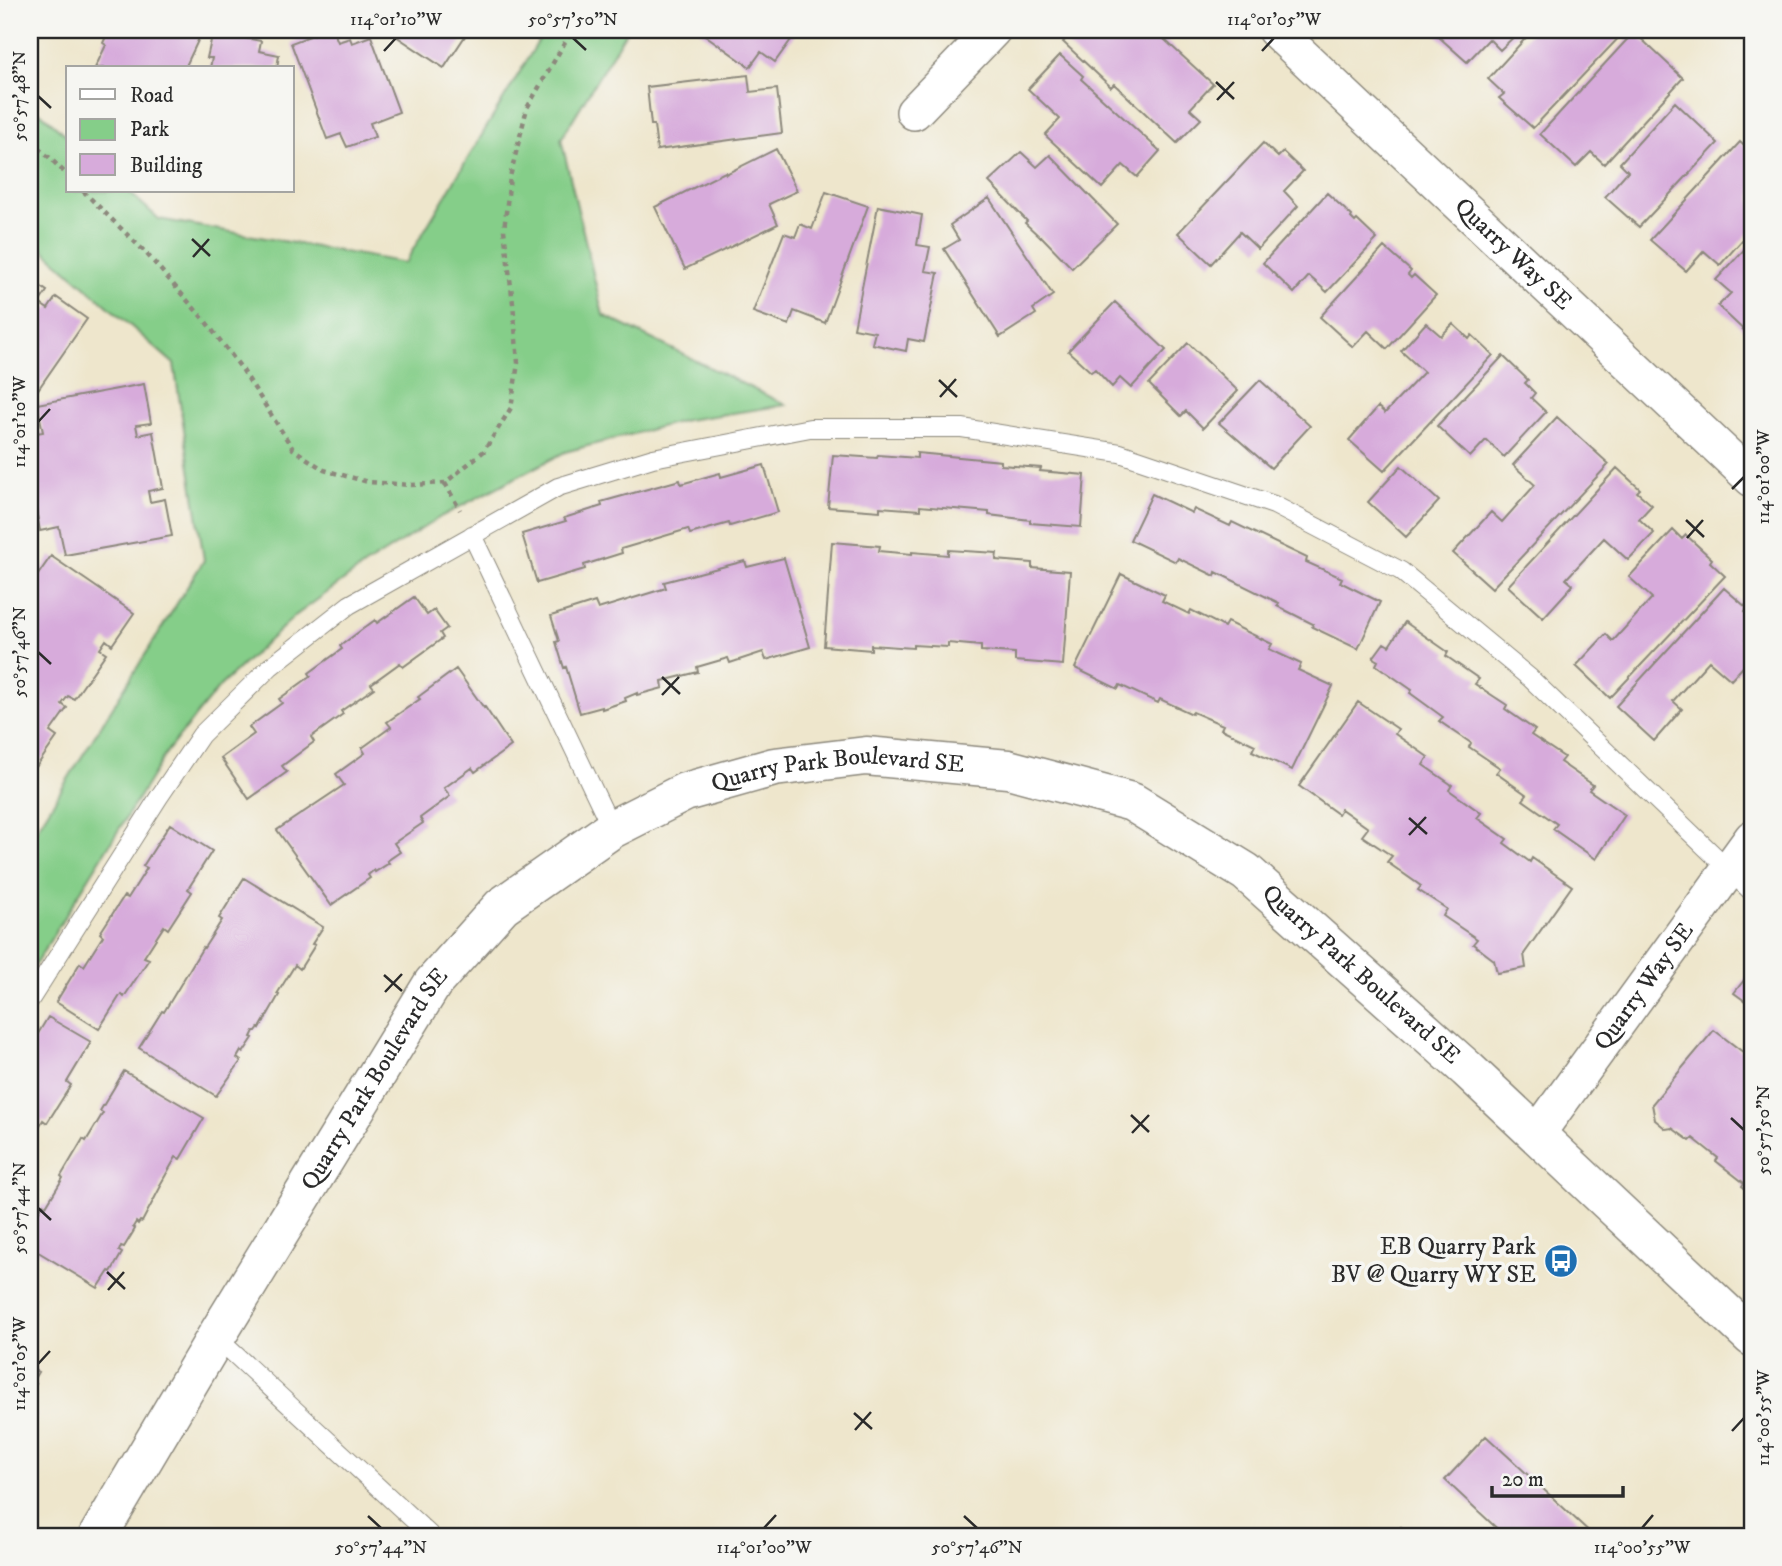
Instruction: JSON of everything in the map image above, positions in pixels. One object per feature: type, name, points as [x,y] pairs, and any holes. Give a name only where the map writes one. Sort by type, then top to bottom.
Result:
[{"type":"street","points":[[914,112],[993,30]]},
{"type":"street","name":"Quarry Way SE","points":[[1275,30],[1752,479]]},
{"type":"street","name":"Quarry Park Boulevard SE","points":[[97,1536],[216,1336],[433,983],[502,906],[612,829],[685,792],[774,767],[866,756],[1008,769],[1132,802],[1246,872],[1380,990],[1752,1337]]},
{"type":"street","name":"Quarry Way SE","points":[[1537,1135],[1740,882],[1752,838]]},
{"type":"lane","points":[[30,1000],[201,735],[270,667],[349,605],[558,486],[653,458],[810,428],[962,428],[1120,453],[1274,505],[1401,571],[1530,678],[1740,882]]},
{"type":"lane","points":[[472,535],[612,829]]},
{"type":"lane","points":[[216,1336],[431,1536]]},
{"type":"path","points":[[84,192],[146,253],[206,322],[242,369],[293,449],[324,470],[368,482],[411,485],[444,483],[484,451],[511,408],[518,363],[504,230],[510,177],[527,108],[572,30]]},
{"type":"path","points":[[30,142],[66,174]]},
{"type":"green space","points":[[545,30],[627,30],[561,139],[603,315],[786,405],[686,420],[565,452],[442,516],[365,565],[295,616],[220,686],[168,750],[30,973],[30,840],[204,560],[174,364],[30,238],[30,126],[40,112],[66,135],[66,192],[129,192],[159,219],[405,263]]},
{"type":"building","points":[[109,30],[203,30],[186,66],[96,66],[106,45],[103,43]]},
{"type":"building","points":[[333,30],[338,42],[350,38],[352,43],[371,36],[399,112],[370,123],[375,137],[347,147],[341,134],[327,139],[291,43]]},
{"type":"building","points":[[387,30],[469,30],[444,68]]},
{"type":"building","points":[[698,30],[798,30],[775,62],[761,52],[750,67]]},
{"type":"building","points":[[1074,30],[1154,30],[1213,84],[1190,109],[1201,119],[1177,143],[1114,84],[1111,87],[1063,42]]},
{"type":"building","points":[[1431,30],[1521,30],[1500,50],[1489,39],[1467,62]]},
{"type":"building","points":[[1533,30],[1626,30],[1533,128],[1499,98],[1504,94],[1488,79]]},
{"type":"building","points":[[213,32],[261,41],[259,51],[279,55],[277,66],[210,66],[212,58],[207,58]]},
{"type":"building","points":[[1634,32],[1683,78],[1604,164],[1591,152],[1576,167],[1540,134]]},
{"type":"building","points":[[1060,55],[1083,76],[1081,79],[1160,151],[1137,177],[1123,165],[1102,188],[1045,135],[1060,119],[1028,89]]},
{"type":"building","points":[[748,75],[750,92],[777,89],[782,133],[657,150],[647,87]]},
{"type":"building","points":[[1675,102],[1718,143],[1639,227],[1605,197],[1628,171],[1620,163]]},
{"type":"building","points":[[1740,142],[1752,153],[1752,229],[1720,265],[1704,251],[1686,271],[1650,240]]},
{"type":"building","points":[[1263,143],[1278,157],[1283,152],[1303,171],[1284,191],[1298,206],[1258,249],[1240,232],[1211,264],[1178,233]]},
{"type":"building","points":[[776,149],[797,191],[769,204],[778,224],[685,269],[655,207]]},
{"type":"building","points":[[1021,152],[1037,167],[1050,155],[1117,224],[1072,268],[1025,223],[1027,221],[989,182]]},
{"type":"building","points":[[826,192],[868,206],[825,323],[794,311],[789,325],[753,312],[784,233],[795,237],[800,224],[812,229]]},
{"type":"building","points":[[1327,193],[1355,222],[1357,220],[1377,239],[1327,292],[1309,276],[1294,293],[1263,263]]},
{"type":"building","points":[[989,198],[1053,295],[1033,309],[1036,314],[1000,337],[944,249],[959,240],[950,225]]},
{"type":"building","points":[[878,206],[922,215],[917,245],[930,247],[925,271],[938,273],[924,342],[908,339],[906,351],[872,344],[875,332],[854,328]]},
{"type":"building","points":[[1752,241],[1750,336],[1718,306],[1731,293],[1716,280]]},
{"type":"building","points":[[1384,247],[1411,271],[1408,275],[1411,278],[1414,275],[1436,295],[1387,349],[1368,331],[1353,347],[1320,317]]},
{"type":"building","points":[[30,279],[47,291],[39,303],[48,309],[56,297],[87,319],[30,401]]},
{"type":"building","points":[[1115,302],[1166,350],[1131,388],[1120,378],[1112,387],[1095,369],[1091,372],[1068,351]]},
{"type":"building","points":[[1426,323],[1441,336],[1453,324],[1469,339],[1472,335],[1493,355],[1384,471],[1349,440],[1378,407],[1385,413],[1424,372],[1401,351]]},
{"type":"building","points":[[1188,343],[1238,391],[1203,428],[1186,411],[1181,416],[1149,384]]},
{"type":"building","points":[[1503,356],[1528,380],[1525,383],[1535,393],[1531,398],[1546,412],[1504,457],[1486,440],[1470,457],[1437,426]]},
{"type":"building","points":[[1260,380],[1310,426],[1271,468],[1219,423]]},
{"type":"building","points":[[144,384],[151,423],[136,425],[138,435],[153,432],[163,488],[148,491],[150,502],[165,499],[172,536],[65,555],[59,527],[40,531],[30,477],[30,434],[43,432],[37,404]]},
{"type":"building","points":[[1557,417],[1609,464],[1492,588],[1453,553],[1491,512],[1502,522],[1535,485],[1513,465]]},
{"type":"building","points":[[917,453],[1001,461],[1001,465],[1085,475],[1081,527],[1030,523],[1030,520],[989,515],[989,512],[920,506],[920,510],[880,507],[880,511],[828,507],[833,455],[917,458]]},
{"type":"building","points":[[764,465],[778,512],[690,534],[688,529],[621,549],[622,553],[584,565],[585,569],[537,583],[522,534],[566,521],[564,518],[602,506],[601,502],[680,480],[681,484],[720,473],[721,477]]},
{"type":"building","points":[[1401,466],[1439,501],[1406,537],[1368,502]]},
{"type":"building","points":[[1617,468],[1640,489],[1637,492],[1652,505],[1639,519],[1654,533],[1628,560],[1604,538],[1566,579],[1573,585],[1543,618],[1508,586]]},
{"type":"building","points":[[1152,494],[1192,513],[1194,509],[1230,526],[1232,522],[1307,558],[1306,562],[1342,578],[1340,582],[1380,602],[1358,649],[1312,627],[1313,624],[1277,606],[1279,603],[1216,572],[1215,576],[1178,558],[1176,562],[1130,540]]},
{"type":"building","points":[[1673,530],[1682,539],[1686,535],[1712,559],[1710,562],[1725,576],[1610,698],[1576,666],[1606,634],[1613,641],[1652,598],[1629,577]]},
{"type":"building","points":[[832,542],[880,546],[879,551],[912,554],[948,555],[948,550],[997,553],[996,560],[1032,563],[1032,568],[1070,571],[1063,665],[1015,661],[1015,653],[981,651],[981,646],[948,643],[948,647],[913,645],[913,648],[871,645],[871,650],[824,646]]},
{"type":"building","points":[[51,556],[134,613],[112,645],[106,640],[100,649],[106,653],[74,699],[68,696],[62,704],[67,708],[50,732],[57,737],[36,767],[30,762],[30,575],[35,579]]},
{"type":"building","points":[[784,558],[810,647],[766,660],[763,652],[730,663],[728,658],[697,667],[698,672],[662,681],[663,688],[637,693],[625,698],[626,701],[580,713],[556,642],[559,641],[551,616],[595,602],[598,609],[666,588],[664,582],[745,561],[747,567]]},
{"type":"building","points":[[1121,574],[1165,595],[1162,601],[1189,614],[1191,610],[1224,627],[1227,622],[1272,644],[1269,649],[1301,664],[1298,670],[1333,686],[1292,770],[1252,751],[1255,745],[1221,729],[1223,725],[1160,699],[1158,703],[1120,685],[1118,689],[1075,668]]},
{"type":"building","points":[[1724,588],[1747,608],[1745,611],[1752,618],[1752,632],[1746,639],[1752,645],[1752,657],[1731,680],[1709,661],[1673,701],[1682,709],[1654,741],[1616,706]]},
{"type":"building","points":[[414,597],[427,615],[434,610],[447,628],[440,633],[443,638],[403,667],[400,663],[371,684],[374,688],[341,711],[343,714],[311,737],[314,742],[282,766],[287,772],[249,799],[221,758],[254,734],[249,727],[282,703],[279,699],[311,676],[309,673],[342,649],[340,646],[375,620],[377,623]]},
{"type":"building","points":[[1405,622],[1448,652],[1446,656],[1479,679],[1475,684],[1507,705],[1505,709],[1535,730],[1531,735],[1564,757],[1560,762],[1593,785],[1589,790],[1625,815],[1596,859],[1553,829],[1557,824],[1523,800],[1527,795],[1496,773],[1500,768],[1469,747],[1471,743],[1439,721],[1443,717],[1410,693],[1412,690],[1376,665],[1378,661],[1373,658],[1384,643],[1389,646]]},
{"type":"building","points":[[456,669],[511,746],[475,772],[472,768],[444,788],[450,796],[420,818],[423,823],[394,843],[400,852],[387,861],[389,863],[368,875],[370,878],[331,905],[277,830],[344,785],[336,774],[365,753],[362,748],[391,727],[387,722]]},
{"type":"building","points":[[1358,702],[1398,729],[1395,734],[1428,757],[1423,765],[1452,785],[1449,790],[1481,813],[1477,818],[1507,839],[1504,843],[1530,862],[1532,858],[1572,886],[1524,954],[1526,968],[1497,973],[1494,960],[1473,944],[1477,939],[1443,916],[1447,909],[1418,890],[1421,886],[1387,862],[1392,856],[1362,836],[1368,828],[1341,809],[1338,814],[1299,786]]},
{"type":"building","points":[[170,824],[212,851],[188,889],[192,892],[168,929],[164,926],[144,957],[149,959],[124,997],[121,994],[99,1029],[56,1002],[80,963],[84,966],[103,936],[100,933],[124,896],[128,898],[147,868],[143,866]]},
{"type":"building","points":[[244,878],[323,927],[300,969],[295,965],[260,1028],[254,1031],[251,1037],[253,1038],[237,1058],[241,1061],[216,1096],[139,1048],[222,920],[219,918]]},
{"type":"building","points":[[1752,970],[1752,1006],[1734,993]]},
{"type":"building","points":[[48,1017],[91,1042],[67,1082],[71,1085],[47,1123],[43,1120],[30,1142],[30,1047]]},
{"type":"building","points":[[1714,1030],[1752,1059],[1748,1064],[1752,1067],[1750,1193],[1742,1186],[1744,1183],[1693,1138],[1690,1141],[1655,1120],[1652,1104]]},
{"type":"building","points":[[124,1071],[204,1118],[180,1159],[176,1157],[142,1222],[136,1222],[133,1227],[135,1229],[124,1247],[121,1246],[119,1251],[122,1253],[98,1288],[30,1247],[30,1227],[63,1178],[61,1176],[83,1139],[86,1141],[103,1113],[100,1111]]},
{"type":"building","points":[[30,1368],[38,1372],[32,1382],[36,1384],[30,1393]]},
{"type":"building","points":[[30,1411],[37,1415],[30,1428]]},
{"type":"building","points":[[1486,1436],[1594,1536],[1505,1536],[1445,1480]]},
{"type":"building","points":[[1401,1527],[1411,1536],[1392,1536]]},
{"type":"place","name":"EB Quarry Park BV @ Quarry WY SE","points":[[1561,1261]]}]
